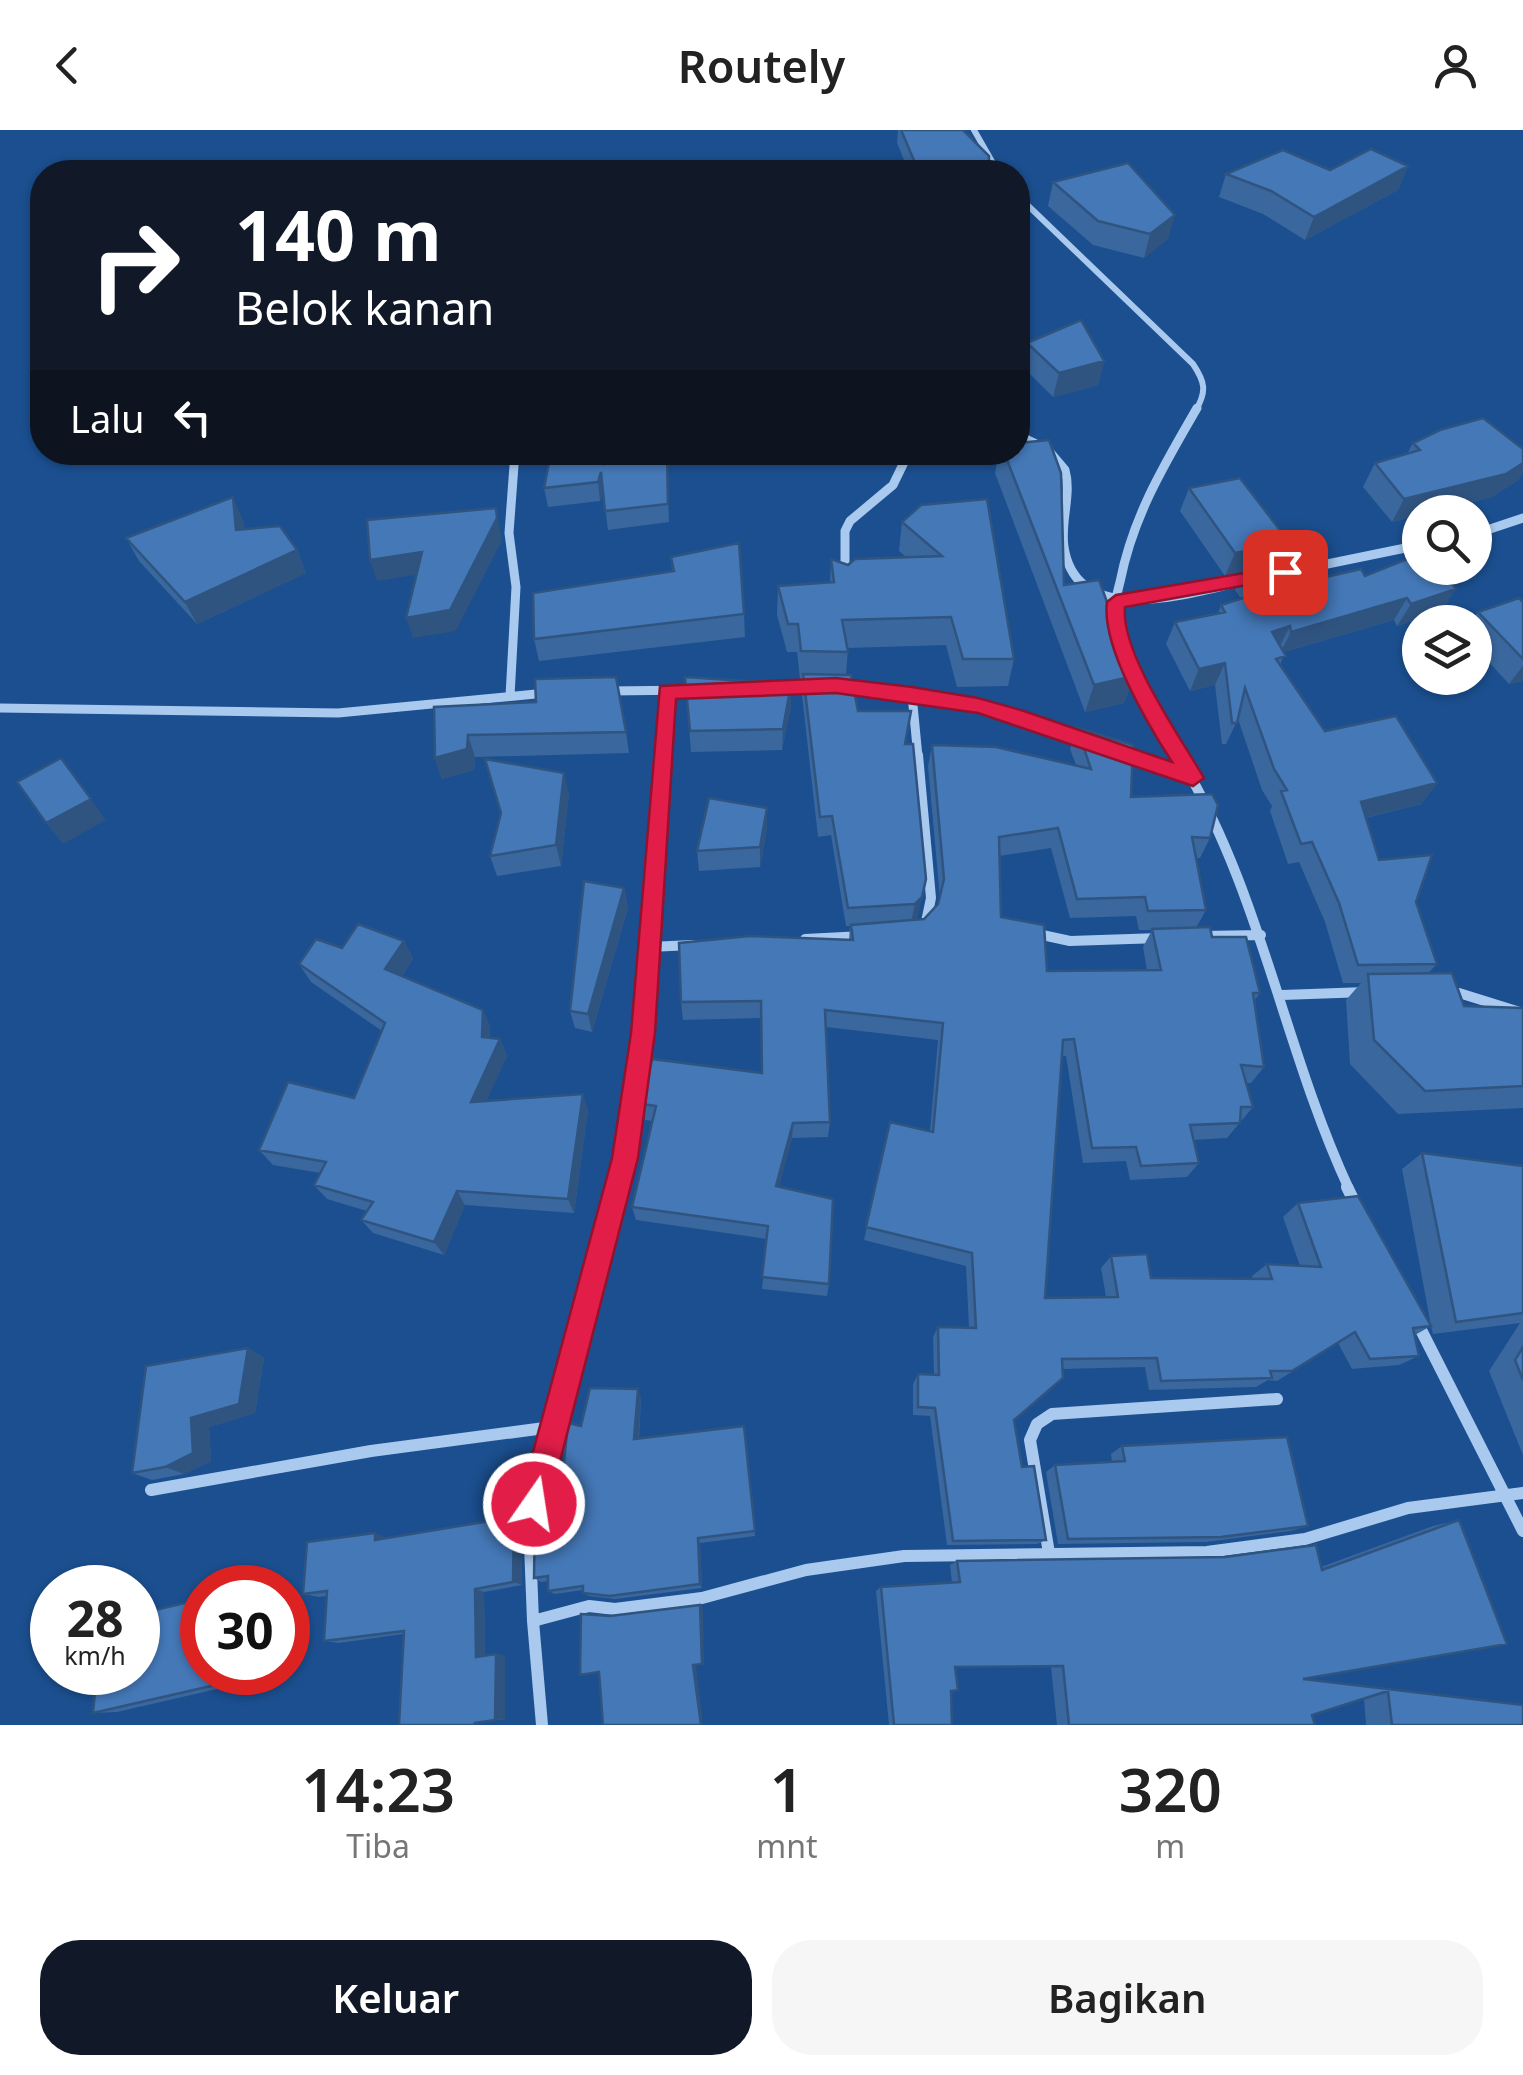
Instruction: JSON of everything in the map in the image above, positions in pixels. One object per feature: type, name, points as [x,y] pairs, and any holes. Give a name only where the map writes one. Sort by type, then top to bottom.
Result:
[{"type":"street","points":[[974,130],[991,160]]},
{"type":"street","points":[[1030,208],[1193,364],[1204,380],[1204,396],[1137,510],[1126,540],[1114,618],[1163,732],[1193,778],[1229,854],[1261,934],[1332,1158],[1359,1210]]},
{"type":"street","points":[[1030,442],[1053,454],[1070,485],[1065,502],[1070,575],[1080,584],[1116,602],[1268,576]]},
{"type":"street","points":[[510,696],[516,588],[509,533],[514,465]]},
{"type":"street","points":[[845,585],[845,530],[850,521],[893,485],[903,465]]},
{"type":"street","points":[[1492,528],[1523,518]]},
{"type":"street","points":[[1285,572],[1402,549]]},
{"type":"street","points":[[762,685],[836,686],[978,706],[1091,740]]},
{"type":"street","points":[[596,691],[705,689]]},
{"type":"street","points":[[0,708],[338,713],[564,692]]},
{"type":"street","points":[[542,1725],[530,1546],[534,1504],[625,1158],[643,1033],[667,692]]},
{"type":"street","points":[[912,695],[931,898],[929,917],[922,927]]},
{"type":"street","points":[[1106,746],[1193,778]]},
{"type":"street","points":[[1025,932],[1070,941],[1165,938]]},
{"type":"street","points":[[1184,937],[1261,934]]},
{"type":"street","points":[[798,940],[872,936]]},
{"type":"street","points":[[649,947],[705,944]]},
{"type":"street","points":[[1282,996],[1378,990]]},
{"type":"street","points":[[1442,993],[1459,993],[1523,1013]]},
{"type":"street","points":[[1414,1316],[1523,1530]]},
{"type":"street","points":[[1049,1553],[1030,1440],[1037,1424],[1052,1414],[1277,1400]]},
{"type":"street","points":[[151,1490],[371,1451],[552,1427]]},
{"type":"street","points":[[533,1621],[588,1606],[615,1609],[702,1598],[806,1570],[904,1556],[1207,1552],[1286,1542],[1408,1508],[1523,1493]]},
{"type":"building","points":[[901,130],[963,130],[989,156],[989,160],[914,160]]},
{"type":"building","points":[[1371,149],[1408,166],[1314,217],[1271,191],[1226,174],[1283,150],[1330,170]]},
{"type":"building","points":[[1128,163],[1175,215],[1150,234],[1098,221],[1053,182]]},
{"type":"building","points":[[1081,320],[1104,361],[1059,373],[1030,342]]},
{"type":"building","points":[[1483,418],[1523,449],[1523,463],[1506,474],[1402,497],[1375,463],[1420,450],[1413,443],[1440,430]]},
{"type":"building","points":[[1049,440],[1061,473],[1064,585],[1099,580],[1134,676],[1094,685],[1009,465],[1030,465],[1030,442]]},
{"type":"building","points":[[548,465],[667,465],[668,504],[605,511],[601,472],[598,482],[544,488]]},
{"type":"building","points":[[1240,478],[1289,542],[1235,553],[1189,488]]},
{"type":"building","points":[[233,497],[236,530],[280,526],[297,550],[185,602],[126,538]]},
{"type":"building","points":[[987,499],[1014,659],[963,659],[951,617],[842,620],[848,652],[801,651],[798,624],[788,624],[778,586],[834,582],[831,559],[848,565],[855,559],[942,556],[902,522],[921,505]]},
{"type":"building","points":[[496,508],[497,518],[450,610],[406,618],[422,552],[370,560],[367,520]]},
{"type":"building","points":[[739,543],[744,614],[534,639],[533,593],[674,571],[671,557]]},
{"type":"building","points":[[1300,557],[1317,579],[1361,569],[1365,576],[1402,561],[1402,585],[1453,585],[1456,589],[1411,604],[1407,598],[1291,632],[1290,626],[1272,632],[1286,656],[1276,659],[1325,731],[1396,716],[1437,783],[1361,802],[1379,860],[1432,855],[1416,902],[1437,964],[1358,965],[1339,903],[1312,842],[1301,844],[1281,791],[1287,790],[1274,769],[1245,688],[1237,723],[1232,723],[1225,663],[1199,669],[1175,622],[1225,612],[1221,605],[1262,592],[1245,568]]},
{"type":"building","points":[[1519,598],[1523,602],[1523,659],[1492,627],[1492,607]]},
{"type":"building","points":[[803,674],[851,675],[858,711],[911,711],[905,744],[913,744],[926,879],[922,897],[915,904],[848,908],[832,816],[820,817]]},
{"type":"building","points":[[616,677],[626,732],[468,735],[467,749],[435,758],[434,707],[536,702],[535,679]]},
{"type":"building","points":[[685,677],[791,684],[783,729],[690,731]]},
{"type":"building","points":[[1077,728],[1133,745],[1131,797],[1212,794],[1218,805],[1210,838],[1192,837],[1206,910],[1148,911],[1145,897],[1077,899],[1058,828],[999,837],[1001,917],[1044,925],[1047,971],[1161,970],[1152,929],[1210,927],[1212,937],[1246,937],[1260,993],[1253,993],[1264,1067],[1241,1065],[1253,1107],[1241,1107],[1240,1123],[1190,1125],[1199,1163],[1141,1166],[1136,1147],[1092,1148],[1074,1039],[1063,1040],[1045,1298],[1118,1297],[1111,1256],[1147,1254],[1151,1278],[1272,1279],[1267,1264],[1321,1267],[1298,1203],[1358,1196],[1431,1326],[1413,1328],[1419,1356],[1370,1359],[1355,1332],[1292,1371],[1270,1371],[1272,1378],[1161,1381],[1157,1358],[1062,1359],[1063,1378],[1014,1420],[1022,1467],[1034,1466],[1046,1540],[953,1541],[935,1408],[918,1407],[918,1374],[939,1375],[938,1327],[976,1328],[972,1253],[866,1227],[890,1122],[933,1132],[943,1023],[825,1010],[830,1122],[793,1123],[776,1186],[833,1199],[829,1284],[762,1277],[768,1226],[632,1207],[656,1106],[642,1104],[652,1059],[762,1073],[761,1001],[681,1002],[679,943],[750,936],[853,940],[851,925],[924,919],[938,904],[944,879],[932,745],[996,747],[1091,769]]},
{"type":"building","points":[[61,758],[91,799],[46,823],[17,782]]},
{"type":"building","points":[[485,759],[564,773],[556,845],[490,856],[501,813]]},
{"type":"building","points":[[709,798],[767,808],[760,847],[697,851]]},
{"type":"building","points":[[584,881],[624,888],[588,1014],[570,1011]]},
{"type":"building","points":[[358,924],[404,941],[385,969],[483,1010],[482,1037],[500,1039],[471,1102],[583,1094],[568,1199],[457,1191],[434,1242],[361,1220],[373,1202],[314,1185],[326,1162],[259,1150],[288,1082],[354,1098],[385,1023],[299,964],[316,939],[342,948]]},
{"type":"building","points":[[1452,973],[1464,1006],[1523,1008],[1523,1086],[1425,1091],[1374,1040],[1368,974]]},
{"type":"building","points":[[1422,1153],[1523,1166],[1523,1313],[1456,1322]]},
{"type":"building","points":[[1523,1347],[1523,1380],[1515,1360]]},
{"type":"building","points":[[248,1348],[239,1404],[191,1418],[193,1453],[165,1467],[132,1473],[146,1366]]},
{"type":"building","points":[[590,1388],[638,1389],[634,1439],[744,1426],[755,1531],[698,1538],[700,1584],[610,1596],[583,1593],[583,1586],[548,1591],[548,1576],[534,1578],[535,1514],[559,1510],[568,1423],[581,1426]]},
{"type":"building","points":[[1287,1437],[1308,1526],[1221,1537],[1068,1539],[1055,1465],[1125,1461],[1122,1446]]},
{"type":"building","points":[[514,1517],[513,1582],[475,1589],[476,1657],[496,1654],[495,1720],[474,1725],[399,1725],[404,1631],[324,1641],[327,1591],[310,1593],[310,1565],[305,1565],[307,1542],[375,1533],[375,1540]]},
{"type":"building","points":[[1459,1520],[1507,1644],[1303,1679],[1523,1705],[1523,1725],[1392,1725],[1388,1691],[1312,1715],[1315,1725],[1069,1725],[1063,1666],[955,1667],[958,1690],[951,1691],[952,1725],[894,1725],[881,1587],[960,1582],[957,1561],[1225,1557],[1316,1545],[1322,1570]]},
{"type":"building","points":[[180,1604],[180,1693],[93,1713],[95,1695],[160,1695],[160,1609]]},
{"type":"building","points":[[700,1605],[702,1664],[693,1665],[701,1725],[603,1725],[599,1672],[580,1675],[581,1614],[610,1616]]},
{"type":"route","points":[[534,1504],[625,1158],[643,1033],[667,692],[762,685],[836,686],[912,695],[978,706],[1024,719],[1193,778],[1163,732],[1134,672],[1114,618],[1116,602],[1285,572]]}]
